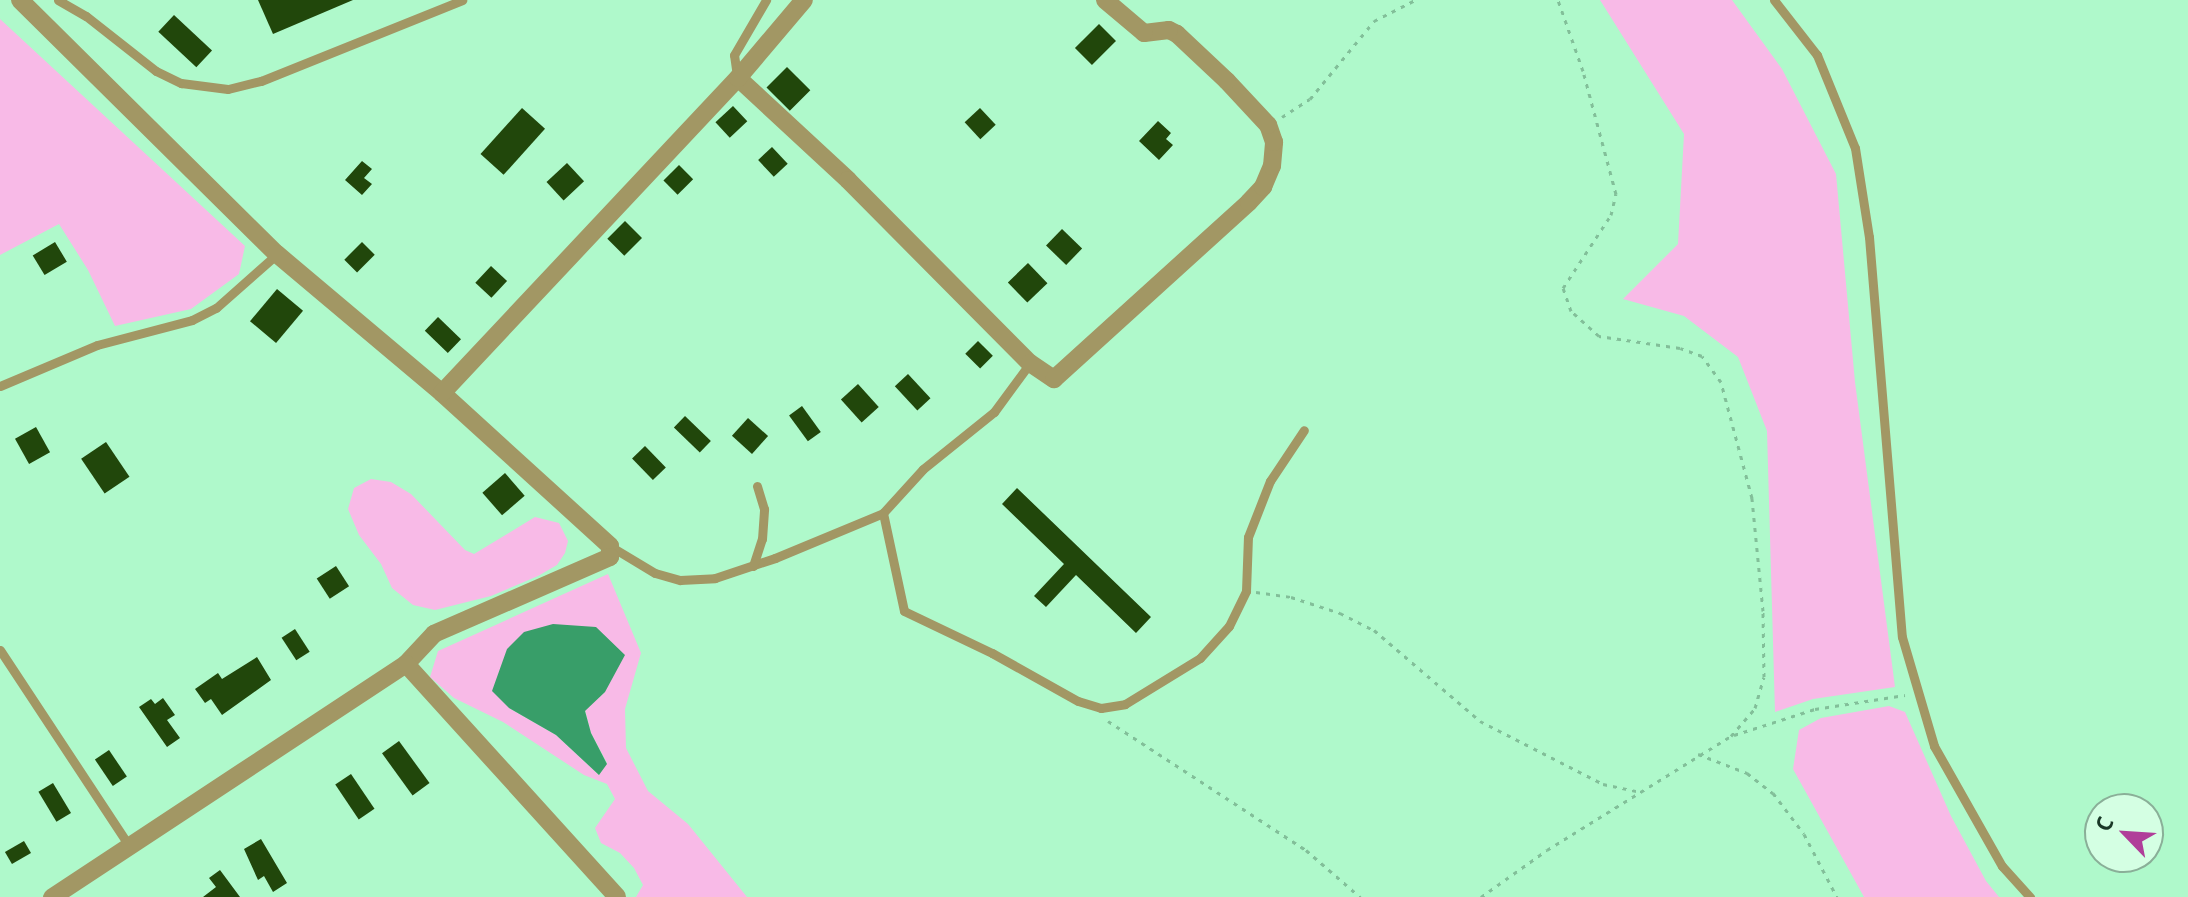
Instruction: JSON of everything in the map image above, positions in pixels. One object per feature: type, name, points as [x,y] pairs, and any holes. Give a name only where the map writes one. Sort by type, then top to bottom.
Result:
[{"type":"street","points":[[20,0],[277,254],[442,393],[610,546],[610,557],[434,634],[406,664],[52,897]]},
{"type":"street","points":[[442,393],[738,78],[804,0]]},
{"type":"street","points":[[738,78],[848,180],[1030,363],[1054,379],[1249,202],[1263,187],[1272,166],[1274,142],[1268,125],[1227,81],[1177,34],[1169,30],[1144,33],[1105,0]]},
{"type":"street","points":[[406,664],[617,897]]},
{"type":"lane","points":[[58,0],[86,16],[156,71],[181,83],[228,89],[261,81],[462,0]]},
{"type":"lane","points":[[738,78],[734,55],[766,0]]},
{"type":"lane","points":[[1774,0],[1817,55],[1855,148],[1869,237],[1902,637],[1934,746],[2002,866],[2030,897]]},
{"type":"lane","points":[[0,386],[97,345],[192,320],[228,299],[277,254]]},
{"type":"lane","points":[[610,546],[655,573],[680,580],[715,578],[753,566],[883,513],[923,469],[994,412],[1030,363]]},
{"type":"lane","points":[[883,513],[904,611],[992,653],[1078,701],[1101,708],[1125,704],[1200,658],[1229,626],[1246,591],[1248,537],[1270,481],[1304,430]]},
{"type":"lane","points":[[753,566],[762,539],[764,509],[757,486]]},
{"type":"lane","points":[[0,650],[129,846]]},
{"type":"path","points":[[1268,125],[1310,99],[1374,21],[1415,0]]},
{"type":"path","points":[[1558,0],[1583,71],[1616,194],[1611,215],[1563,288],[1571,311],[1599,336],[1680,348],[1702,356],[1721,382],[1752,498],[1763,611],[1764,677],[1755,708],[1731,736]]},
{"type":"path","points":[[1246,591],[1291,597],[1340,613],[1374,630],[1480,721],[1603,784],[1640,792]]},
{"type":"path","points":[[1481,897],[1698,754],[1731,736],[1815,709],[1918,693]]},
{"type":"path","points":[[1104,718],[1306,850],[1360,897]]},
{"type":"path","points":[[1698,754],[1747,773],[1773,793],[1804,834],[1837,897]]},
{"type":"shaded area","points":[[1600,0],[1732,0],[1782,69],[1836,174],[1855,382],[1895,687],[1813,699],[1775,712],[1767,431],[1738,357],[1684,316],[1623,299],[1678,244],[1684,134]]},
{"type":"shaded area","points":[[0,19],[245,246],[239,274],[191,309],[115,326],[88,270],[59,224],[0,255]]},
{"type":"shaded area","points":[[371,479],[391,482],[411,494],[465,550],[474,554],[535,517],[559,523],[568,541],[565,553],[557,565],[491,596],[435,610],[413,605],[392,588],[381,564],[359,535],[348,509],[354,488]]},
{"type":"shaded area","points":[[608,574],[641,653],[625,709],[626,748],[648,791],[688,824],[747,897],[636,897],[643,885],[634,868],[620,853],[601,843],[595,828],[615,799],[607,784],[584,775],[503,722],[454,698],[430,677],[438,651]],"holes":[[[605,692],[585,710],[591,733],[607,763],[599,775],[556,735],[509,708]]]},
{"type":"shaded area","points":[[553,624],[596,627],[625,655],[605,692],[585,711],[591,733],[607,764],[599,775],[556,735],[509,708],[492,691],[507,649],[524,632]]},
{"type":"shaded area","points":[[1889,706],[1905,712],[1951,816],[1986,881],[1999,897],[1864,897],[1793,769],[1799,730],[1821,718]]},
{"type":"building","points":[[258,0],[353,0],[273,34]]},
{"type":"building","points":[[174,15],[212,50],[196,67],[158,32]]},
{"type":"building","points":[[1099,24],[1116,41],[1092,65],[1075,48]]},
{"type":"building","points":[[787,67],[810,90],[790,111],[766,88]]},
{"type":"building","points":[[733,106],[747,121],[730,138],[715,122]]},
{"type":"building","points":[[522,108],[545,129],[504,175],[481,154]]},
{"type":"building","points":[[980,108],[996,125],[980,139],[965,122]]},
{"type":"building","points":[[1158,121],[1171,133],[1166,139],[1173,145],[1159,160],[1139,141]]},
{"type":"building","points":[[772,147],[788,164],[774,177],[758,160]]},
{"type":"building","points":[[362,161],[372,169],[364,178],[372,184],[362,195],[345,180]]},
{"type":"building","points":[[567,163],[584,181],[564,200],[547,182]]},
{"type":"building","points":[[679,165],[693,179],[678,195],[663,181]]},
{"type":"building","points":[[625,221],[642,238],[624,256],[607,239]]},
{"type":"building","points":[[1062,229],[1082,248],[1066,265],[1046,246]]},
{"type":"building","points":[[55,242],[67,262],[45,275],[33,255]]},
{"type":"building","points":[[362,242],[375,255],[357,272],[344,260]]},
{"type":"building","points":[[1028,263],[1047,283],[1027,303],[1008,282]]},
{"type":"building","points":[[491,266],[507,281],[491,298],[475,283]]},
{"type":"building","points":[[277,289],[303,311],[276,343],[250,321]]},
{"type":"building","points":[[438,317],[461,339],[448,353],[425,331]]},
{"type":"building","points":[[978,341],[993,356],[980,369],[965,354]]},
{"type":"building","points":[[908,374],[931,398],[917,410],[895,386]]},
{"type":"building","points":[[858,384],[879,407],[862,422],[841,399]]},
{"type":"building","points":[[802,406],[821,432],[808,441],[789,415]]},
{"type":"building","points":[[685,416],[711,441],[700,453],[674,428]]},
{"type":"building","points":[[748,418],[768,436],[752,454],[732,436]]},
{"type":"building","points":[[36,427],[50,452],[29,464],[15,439]]},
{"type":"building","points":[[106,442],[129,477],[105,494],[81,459]]},
{"type":"building","points":[[645,446],[666,468],[653,480],[632,459]]},
{"type":"building","points":[[505,473],[525,496],[502,515],[482,493]]},
{"type":"building","points":[[1017,488],[1151,617],[1136,633],[1076,575],[1046,607],[1034,596],[1064,564],[1002,504]]},
{"type":"building","points":[[336,566],[349,586],[330,599],[317,579]]},
{"type":"building","points":[[295,629],[310,652],[296,660],[282,638]]},
{"type":"building","points":[[257,657],[271,680],[222,715],[211,699],[205,703],[195,689],[218,673],[222,679]]},
{"type":"building","points":[[163,698],[175,715],[167,720],[180,738],[167,747],[139,707],[151,699],[155,704]]},
{"type":"building","points":[[399,741],[430,783],[413,795],[382,753]]},
{"type":"building","points":[[109,750],[127,777],[113,786],[95,760]]},
{"type":"building","points":[[351,774],[374,809],[359,819],[335,785]]},
{"type":"building","points":[[53,783],[71,813],[56,822],[38,792]]},
{"type":"building","points":[[261,839],[287,883],[273,892],[264,876],[258,880],[244,849]]},
{"type":"building","points":[[24,841],[31,853],[12,864],[5,852]]},
{"type":"building","points":[[220,870],[240,897],[203,897],[216,887],[209,878]]}]
